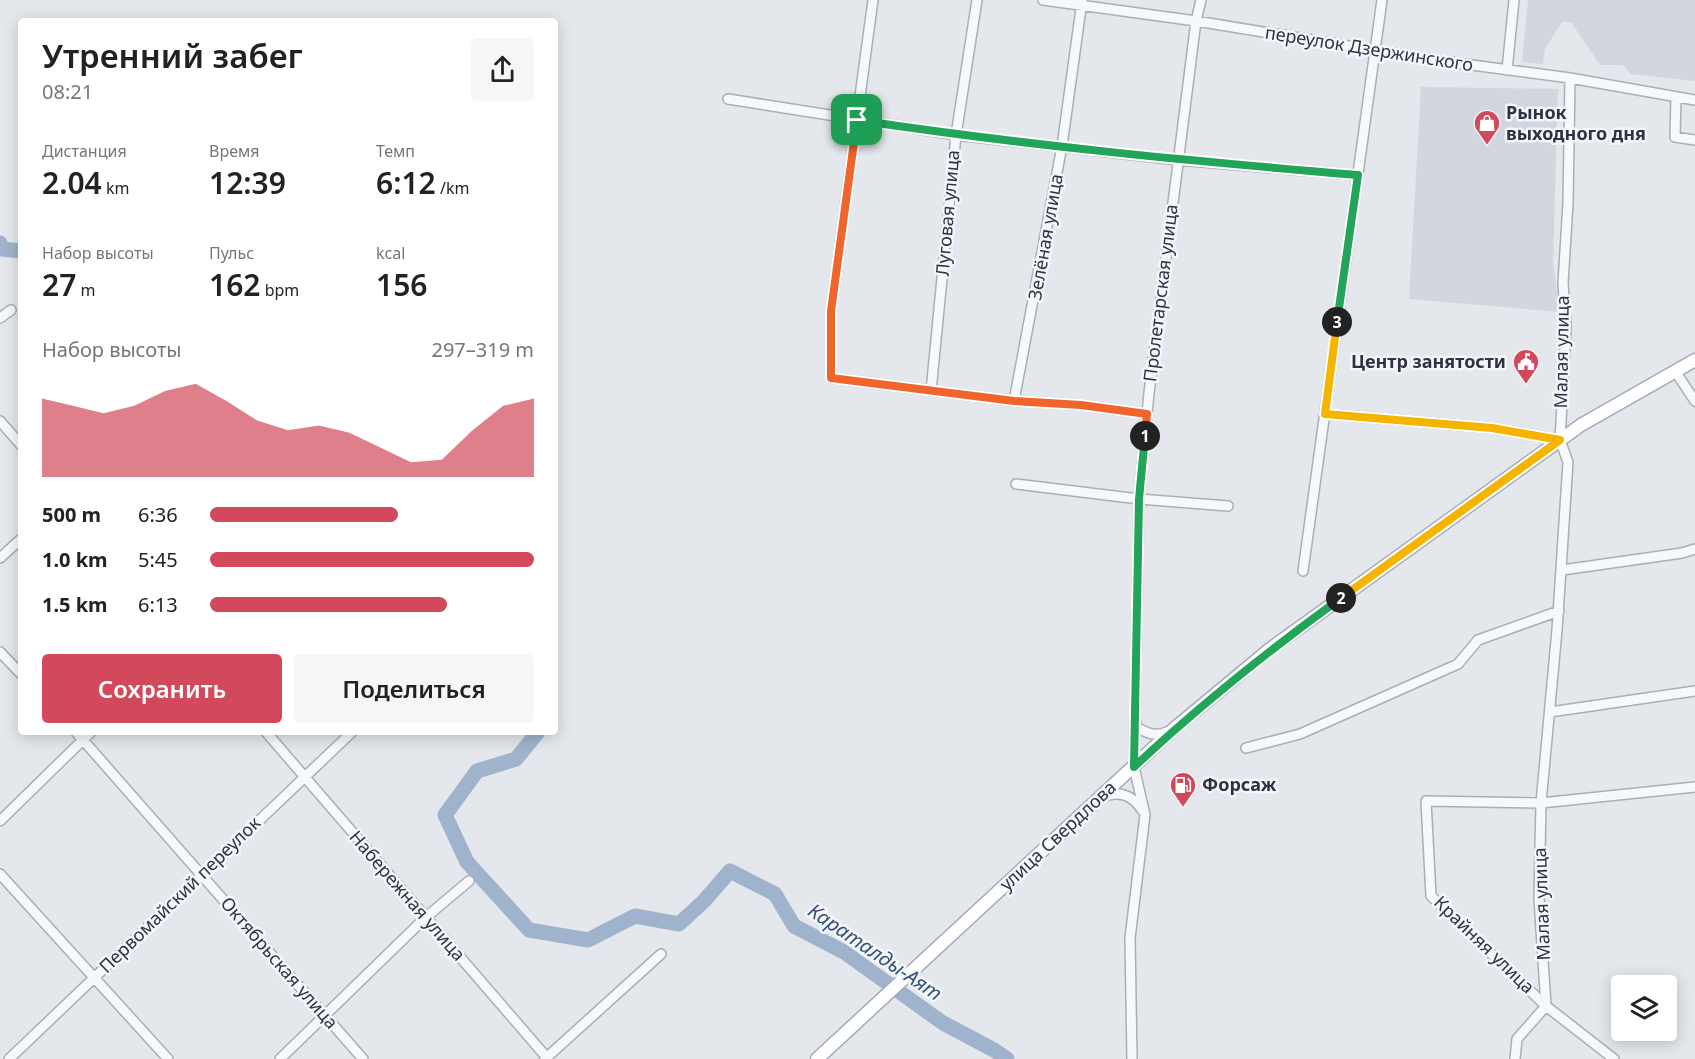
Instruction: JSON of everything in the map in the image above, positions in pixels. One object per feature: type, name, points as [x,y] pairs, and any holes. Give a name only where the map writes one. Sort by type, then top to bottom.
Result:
[{"type":"main road","name":"улица Свердлова","points":[[817,1059],[1176,727],[1270,649],[1581,425],[1695,360]]},
{"type":"street","points":[[873,0],[831,311],[831,378],[1014,401],[1081,405],[1147,414]]},
{"type":"street","name":"Луговая улица","points":[[931,391],[956,135],[978,0]]},
{"type":"street","name":"переулок Дзержинского","points":[[1043,0],[1082,3],[1375,50],[1570,78],[1695,100]]},
{"type":"street","name":"Пролетарская улица","points":[[1132,1059],[1130,938],[1145,815],[1134,767],[1139,499],[1178,160],[1196,21],[1202,0]]},
{"type":"street","points":[[1304,571],[1382,0]]},
{"type":"street","points":[[1508,70],[1514,0]]},
{"type":"street","name":"Зелёная улица","points":[[1014,401],[1062,146],[1082,3]]},
{"type":"street","name":"Малая улица","points":[[1546,1006],[1539,898],[1541,803],[1559,611],[1568,462],[1560,440],[1566,327],[1563,283],[1568,203],[1570,78]]},
{"type":"street","points":[[1676,97],[1675,137],[1695,140]]},
{"type":"street","points":[[728,99],[956,135],[1178,160],[1358,175]]},
{"type":"street","points":[[0,318],[11,309]]},
{"type":"street","points":[[1675,371],[1695,401]]},
{"type":"street","points":[[1325,414],[1492,428],[1560,440]]},
{"type":"street","points":[[0,421],[18,442]]},
{"type":"street","points":[[1016,484],[1139,499],[1228,506]]},
{"type":"street","points":[[0,558],[18,542]]},
{"type":"street","points":[[1562,570],[1682,553],[1695,549]]},
{"type":"street","points":[[1246,748],[1300,734],[1458,664],[1478,640],[1559,611]]},
{"type":"street","points":[[0,652],[18,671]]},
{"type":"street","points":[[1550,712],[1695,691]]},
{"type":"street","points":[[1134,719],[1137,727],[1152,735],[1163,734],[1176,727]]},
{"type":"street","name":"Набережная улица","points":[[269,735],[547,1058]]},
{"type":"street","name":"Первомайский переулок","points":[[9,1059],[349,735]]},
{"type":"street","points":[[0,821],[80,736]]},
{"type":"street","name":"Октябрьская улица","points":[[80,736],[363,1059]]},
{"type":"street","points":[[1541,803],[1695,787]]},
{"type":"street","points":[[1096,801],[1118,793],[1129,796],[1139,804],[1145,815]]},
{"type":"street","name":"Крайняя улица","points":[[1541,803],[1426,801],[1431,896],[1546,1006],[1614,1059]]},
{"type":"street","points":[[0,874],[168,1059]]},
{"type":"street","points":[[280,1059],[425,918],[469,881]]},
{"type":"street","points":[[547,1058],[661,954]]},
{"type":"street","points":[[1515,1059],[1517,1039],[1546,1006]]},
{"type":"shaded area","points":[[1528,0],[1695,0],[1695,81],[1631,74],[1623,65],[1600,65],[1571,22],[1562,22],[1545,49],[1543,64],[1522,62]]},
{"type":"shaded area","name":"Рынок выходного дня","points":[[1421,87],[1558,89],[1553,264],[1560,312],[1409,299]]},
{"type":"waterway","name":"Караталды-Аят","points":[[0,243],[2,249],[18,251]]},
{"type":"waterway","name":"Караталды-Аят","points":[[536,735],[516,759],[477,771],[445,815],[467,862],[529,930],[588,940],[635,916],[679,924],[704,901],[730,871],[775,894],[794,926],[844,952],[943,1023],[1007,1059]]},
{"type":"place","name":"Рынок выходного дня","points":[[1487,146]]},
{"type":"place","name":"Центр занятости","points":[[1526,385]]},
{"type":"place","name":"Форсаж","points":[[1183,808]]},
{"type":"route","points":[[857,120],[956,135],[1178,160],[1358,175],[1325,414],[1492,428],[1560,440],[1270,649],[1176,727],[1134,767],[1139,499],[1147,414],[1081,405],[1014,401],[831,378],[831,311],[857,120]]}]
